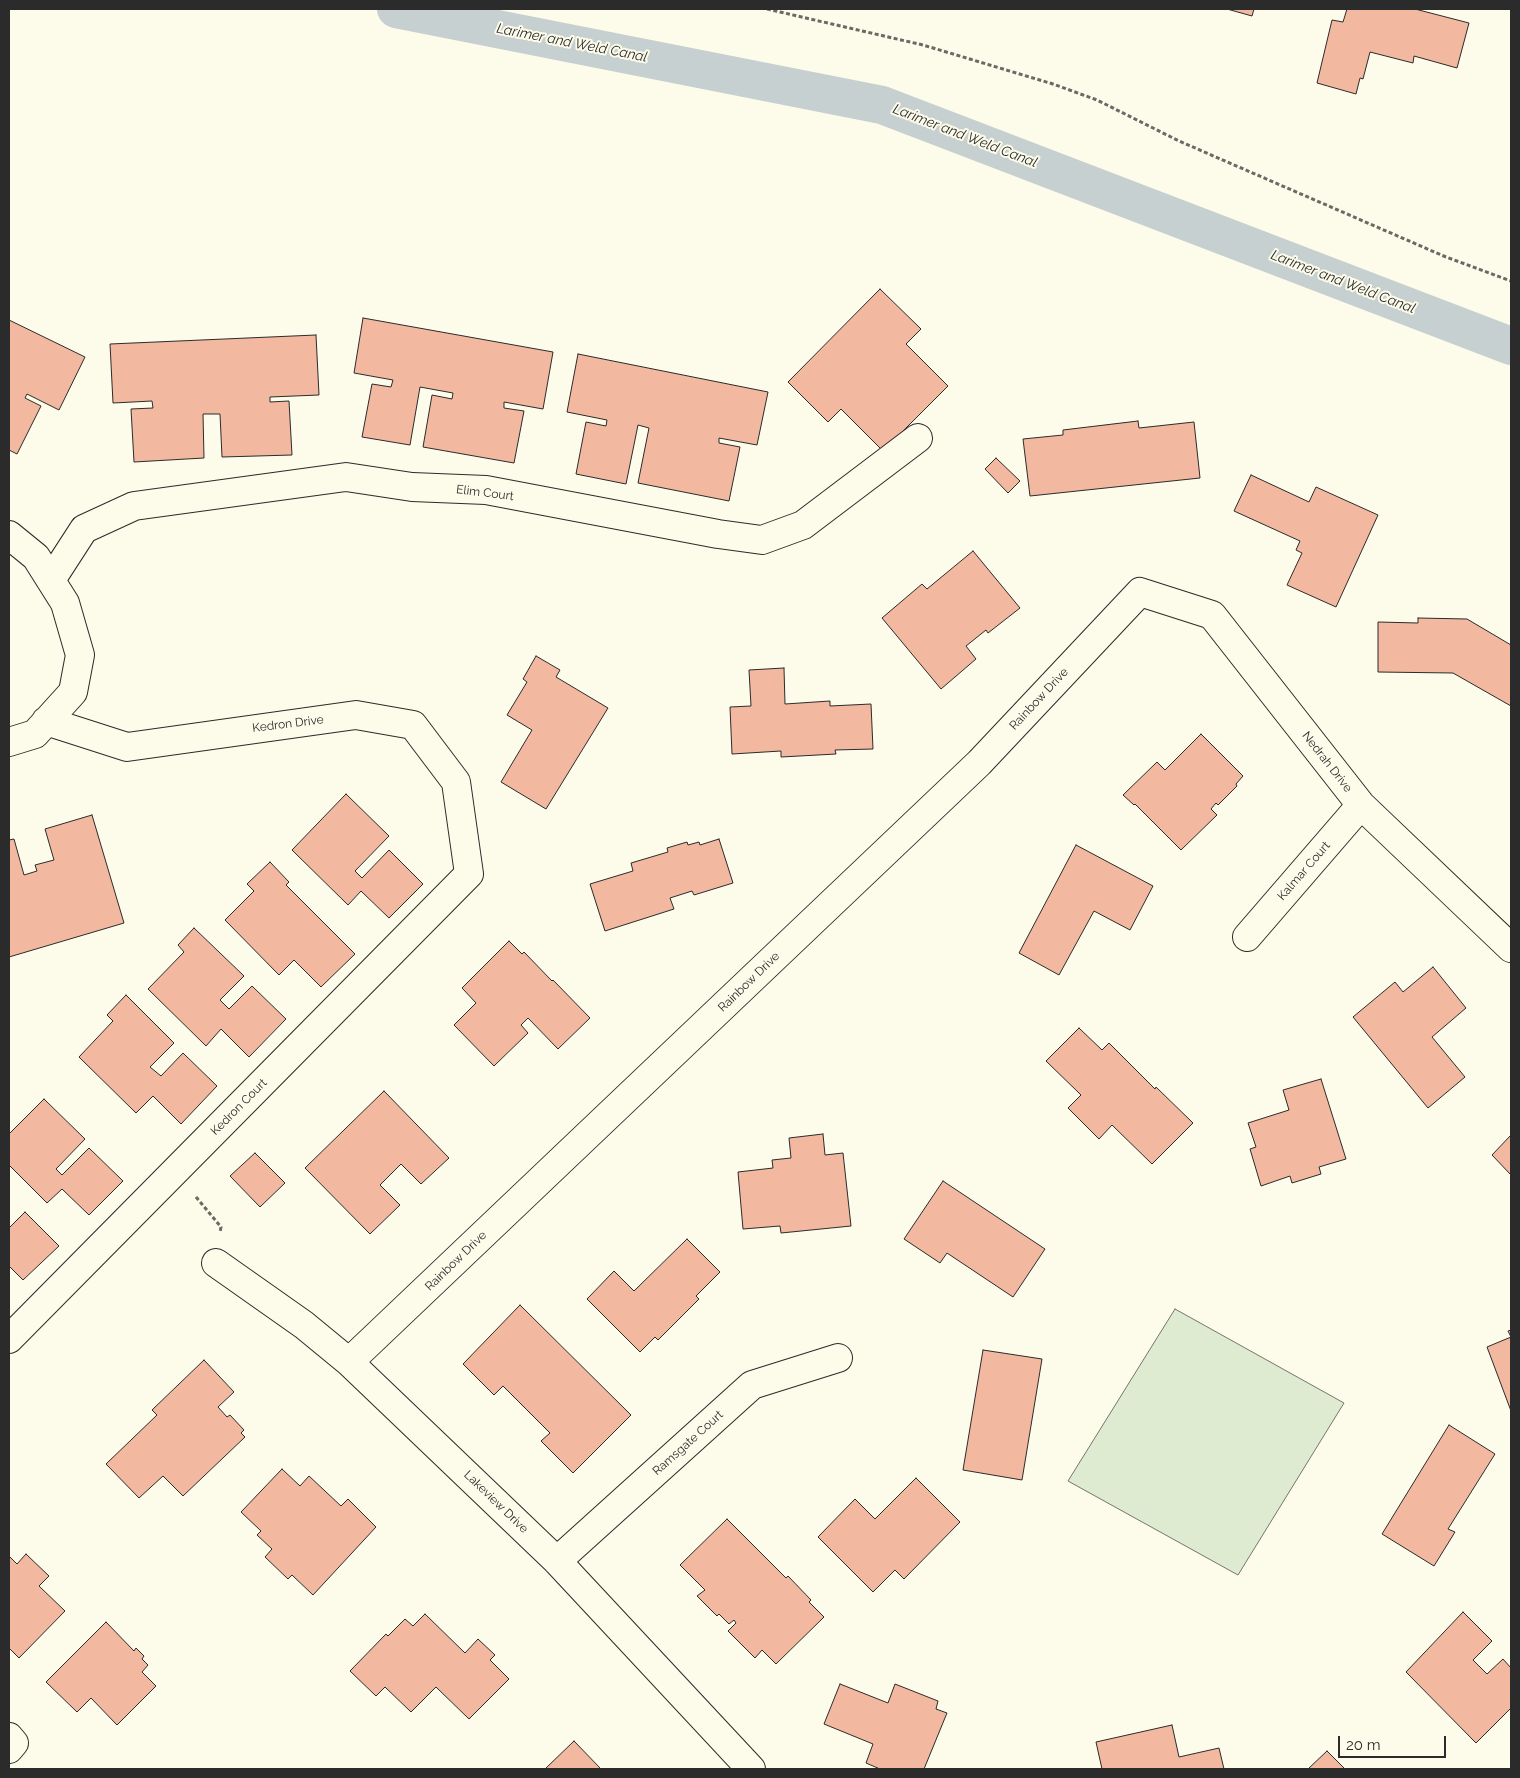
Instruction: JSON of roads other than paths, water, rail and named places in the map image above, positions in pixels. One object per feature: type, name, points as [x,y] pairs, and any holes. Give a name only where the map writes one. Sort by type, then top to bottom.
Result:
[{"type":"street","name":"Elim Court","points":[[51,580],[84,529],[134,506],[346,477],[412,487],[486,490],[718,534],[762,540],[803,525],[918,438]]},
{"type":"street","points":[[9,535],[36,557],[65,602],[80,655],[73,692],[35,734],[9,742]]},
{"type":"street","name":"Nedrah Drive","points":[[1140,592],[1212,615],[1361,805],[1511,948]]},
{"type":"street","name":"Rainbow Drive","points":[[349,1362],[979,763],[1140,592]]},
{"type":"street","name":"Kedron Drive","points":[[46,721],[127,747],[356,715],[413,725],[456,782],[469,874]]},
{"type":"street","name":"Kalmar Court","points":[[1247,937],[1361,805]]},
{"type":"street","name":"Kedron Court","points":[[9,1339],[469,874]]},
{"type":"street","name":"Lakeview Drive","points":[[216,1263],[304,1325],[349,1362],[557,1561],[752,1769]]},
{"type":"street","name":"Ramsgate Court","points":[[557,1561],[752,1385],[838,1358]]},
{"type":"street","points":[[9,1737],[14,1743],[9,1749]]},
{"type":"waterway","name":"Larimer and Weld Canal","points":[[396,9],[882,105],[1511,346]]}]
